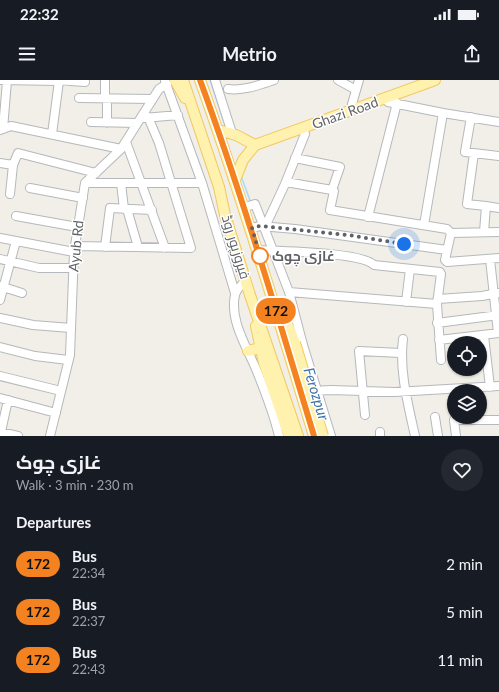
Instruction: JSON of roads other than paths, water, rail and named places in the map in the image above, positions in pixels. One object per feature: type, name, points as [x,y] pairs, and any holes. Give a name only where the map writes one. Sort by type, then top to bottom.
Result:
[{"type":"main road","name":"فیروزپور روڈ","points":[[183,80],[220,187],[225,215],[250,295],[298,436]]},
{"type":"main road","name":"فیروزپور روڈ","points":[[200,80],[252,228],[266,280],[314,436]]},
{"type":"main road","points":[[206,80],[211,111]]},
{"type":"main road","name":"Ghazi Road","points":[[255,145],[435,80]]},
{"type":"main road","points":[[169,81],[196,115]]},
{"type":"main road","points":[[218,130],[232,133],[255,145],[243,160],[234,180]]},
{"type":"main road","points":[[266,280],[284,315],[296,343],[323,436]]},
{"type":"main road","points":[[250,295],[264,363],[289,436]]},
{"type":"main road","points":[[248,351],[260,348]]},
{"type":"street","points":[[86,82],[4,80],[2,129],[11,126],[123,145]]},
{"type":"street","points":[[105,80],[107,122]]},
{"type":"street","points":[[215,80],[232,133]]},
{"type":"street","points":[[228,89],[232,80]]},
{"type":"street","points":[[219,90],[238,90],[274,80]]},
{"type":"street","points":[[338,80],[356,90]]},
{"type":"street","points":[[354,109],[352,104],[359,80]]},
{"type":"street","points":[[85,183],[123,145],[159,89],[169,81],[178,115],[202,184],[235,293],[234,304],[236,319],[258,374],[279,436]]},
{"type":"street","points":[[52,134],[58,82]]},
{"type":"street","points":[[79,98],[106,102],[152,100]]},
{"type":"street","points":[[388,98],[388,102],[499,122]]},
{"type":"street","points":[[368,217],[397,103]]},
{"type":"street","points":[[424,225],[443,113]]},
{"type":"street","points":[[91,122],[138,121],[148,118],[178,115]]},
{"type":"street","points":[[471,117],[465,150],[474,153],[499,156]]},
{"type":"street","points":[[0,238],[74,249],[105,247],[191,248],[159,143],[148,118]]},
{"type":"street","points":[[264,227],[286,182],[305,134],[303,128]]},
{"type":"street","points":[[123,145],[142,183],[165,248]]},
{"type":"street","points":[[10,194],[13,165],[18,153],[96,173]]},
{"type":"street","points":[[474,153],[466,204],[499,208]]},
{"type":"street","points":[[295,158],[339,166],[332,190],[334,191],[330,210],[447,229],[451,233],[499,232]]},
{"type":"street","points":[[0,163],[13,165]]},
{"type":"street","points":[[286,182],[332,190]]},
{"type":"street","points":[[85,183],[202,184]]},
{"type":"street","name":"Ayub Rd","points":[[50,436],[68,360],[71,328],[74,249],[85,183]]},
{"type":"street","points":[[121,183],[126,209],[138,247]]},
{"type":"street","points":[[30,188],[83,198]]},
{"type":"street","points":[[245,207],[255,204],[264,227],[288,292],[331,436]]},
{"type":"street","points":[[484,232],[486,206]]},
{"type":"street","points":[[105,247],[110,208],[152,210]]},
{"type":"street","points":[[16,216],[77,227]]},
{"type":"street","points":[[252,228],[264,227],[348,235],[447,250]]},
{"type":"street","points":[[451,233],[445,260],[447,262],[499,258]]},
{"type":"street","points":[[0,300],[2,287],[11,262],[16,241]]},
{"type":"street","points":[[258,250],[306,252],[341,256],[370,261],[374,265],[441,272],[437,302],[437,323],[441,360]]},
{"type":"street","points":[[0,259],[38,268],[73,268]]},
{"type":"street","points":[[484,336],[499,333],[496,293],[490,259]]},
{"type":"street","points":[[406,302],[410,269]]},
{"type":"street","points":[[235,293],[246,280]]},
{"type":"street","points":[[2,287],[22,293]]},
{"type":"street","points":[[288,292],[406,302],[437,302],[496,293]]},
{"type":"street","points":[[437,323],[497,315]]},
{"type":"street","points":[[0,318],[33,324],[71,328]]},
{"type":"street","points":[[403,339],[401,354],[406,391],[415,436]]},
{"type":"street","points":[[439,340],[447,339]]},
{"type":"street","points":[[0,347],[35,356],[68,360]]},
{"type":"street","points":[[365,415],[359,351],[401,354]]},
{"type":"street","points":[[487,362],[490,387]]},
{"type":"street","points":[[0,376],[61,392]]},
{"type":"street","points":[[302,394],[317,390],[406,391],[499,386]]},
{"type":"street","points":[[18,436],[0,433],[4,399],[56,413]]},
{"type":"street","points":[[435,417],[438,436]]},
{"type":"street","points":[[456,436],[454,420],[499,420]]},
{"type":"waterway","name":"Ferozpur","points":[[210,80],[226,128]]},
{"type":"waterway","name":"Ferozpur","points":[[241,176],[251,203]]},
{"type":"place","name":"غازی چوک","points":[[260,256]]}]
